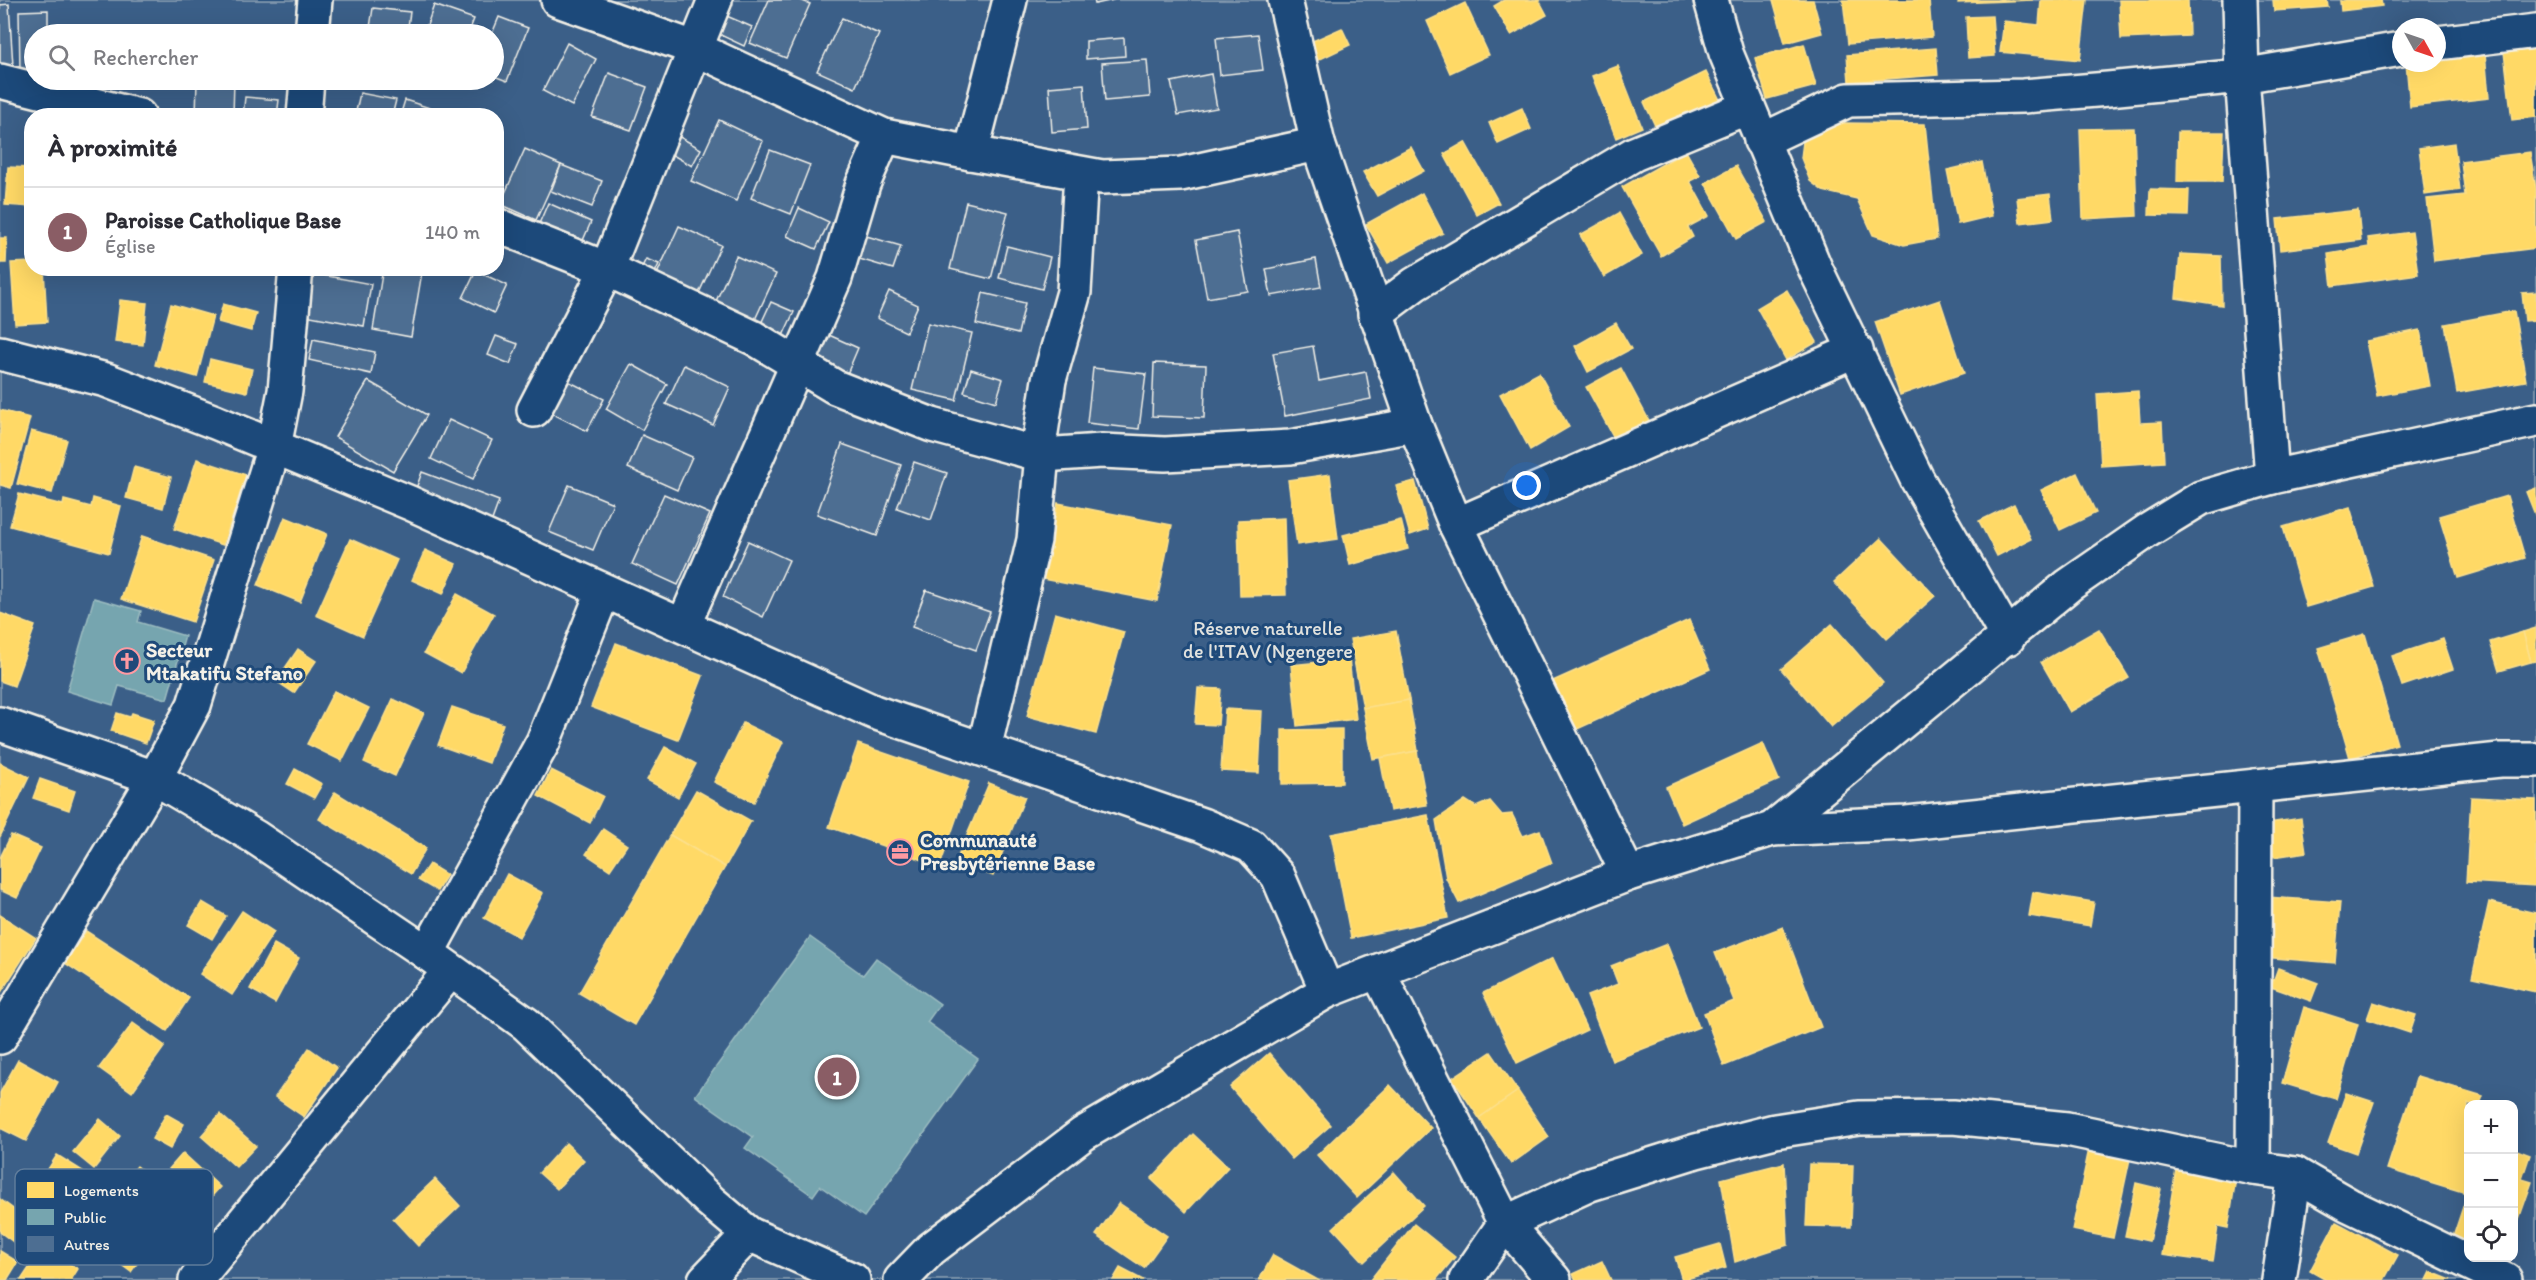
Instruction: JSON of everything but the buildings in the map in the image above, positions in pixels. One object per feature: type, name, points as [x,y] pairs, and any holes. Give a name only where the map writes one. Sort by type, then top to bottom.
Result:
[{"type":"street","points":[[313,24],[315,0]]},
{"type":"street","points":[[558,0],[694,48],[884,136],[1081,174],[1102,177],[1181,174],[1318,144]]},
{"type":"street","points":[[534,410],[607,269],[715,0]]},
{"type":"street","points":[[971,153],[1010,0]]},
{"type":"street","points":[[1711,0],[1726,53],[1815,268],[1917,479],[2008,638]]},
{"type":"street","points":[[2240,0],[2242,76],[2272,477]]},
{"type":"street","points":[[1290,1],[1318,144],[1415,425],[1456,525],[1628,874]]},
{"type":"street","points":[[2446,42],[2536,31]]},
{"type":"street","points":[[1761,141],[1848,100],[2023,96],[2242,76],[2392,51]]},
{"type":"street","points":[[0,81],[24,87]]},
{"type":"street","points":[[36,90],[107,108]]},
{"type":"street","points":[[305,108],[307,90]]},
{"type":"street","points":[[1375,314],[1415,284],[1634,154],[1748,107]]},
{"type":"street","points":[[684,624],[799,365],[835,278],[863,184],[884,136]]},
{"type":"street","points":[[984,749],[1034,540],[1042,455],[1040,439],[1049,380],[1074,292],[1081,174]]},
{"type":"street","points":[[504,228],[607,269],[754,338],[835,387],[932,425],[1042,455],[1102,451],[1165,454],[1290,447],[1415,425]]},
{"type":"street","points":[[0,1037],[155,778],[195,705],[274,447],[285,391],[295,276]]},
{"type":"street","points":[[1456,525],[1856,350]]},
{"type":"street","points":[[0,353],[106,380],[410,503],[603,592],[684,624],[874,712],[1202,825],[1251,846],[1278,876],[1327,991]]},
{"type":"street","points":[[1772,829],[2008,638],[2069,585],[2147,531],[2201,498],[2272,477],[2536,420]]},
{"type":"street","points":[[213,1258],[439,962],[543,742],[603,592]]},
{"type":"street","points":[[0,724],[155,778],[255,837],[526,1024],[710,1201],[749,1234],[853,1280]]},
{"type":"street","points":[[901,1280],[931,1249],[1083,1134],[1327,991],[1628,874],[1772,829],[1907,823],[2500,760],[2536,760]]},
{"type":"street","points":[[2253,1168],[2255,786]]},
{"type":"street","points":[[1378,972],[1505,1223],[1554,1280]]},
{"type":"street","points":[[1466,1280],[1505,1223],[1590,1184],[1696,1151],[1775,1131],[1859,1118],[1953,1117],[2067,1129],[2253,1168],[2295,1174],[2349,1205],[2505,1280]]},
{"type":"street","points":[[2279,1280],[2295,1174]]},
{"type":"street","points":[[705,1280],[749,1234]]},
{"type":"street","points":[[196,1280],[207,1265]]},
{"type":"green space","name":"Réserve naturelle de l'ITAV (Ngengere","points":[[0,0],[2536,0],[2536,1280],[0,1280]]},
{"type":"place","name":"Secteur Mtakatifu Stefano","points":[[127,661]]},
{"type":"place","name":"Communauté Presbytérienne Base","points":[[900,852]]},
{"type":"place","name":"Paroisse Catholique Base","points":[[837,1077]]}]
